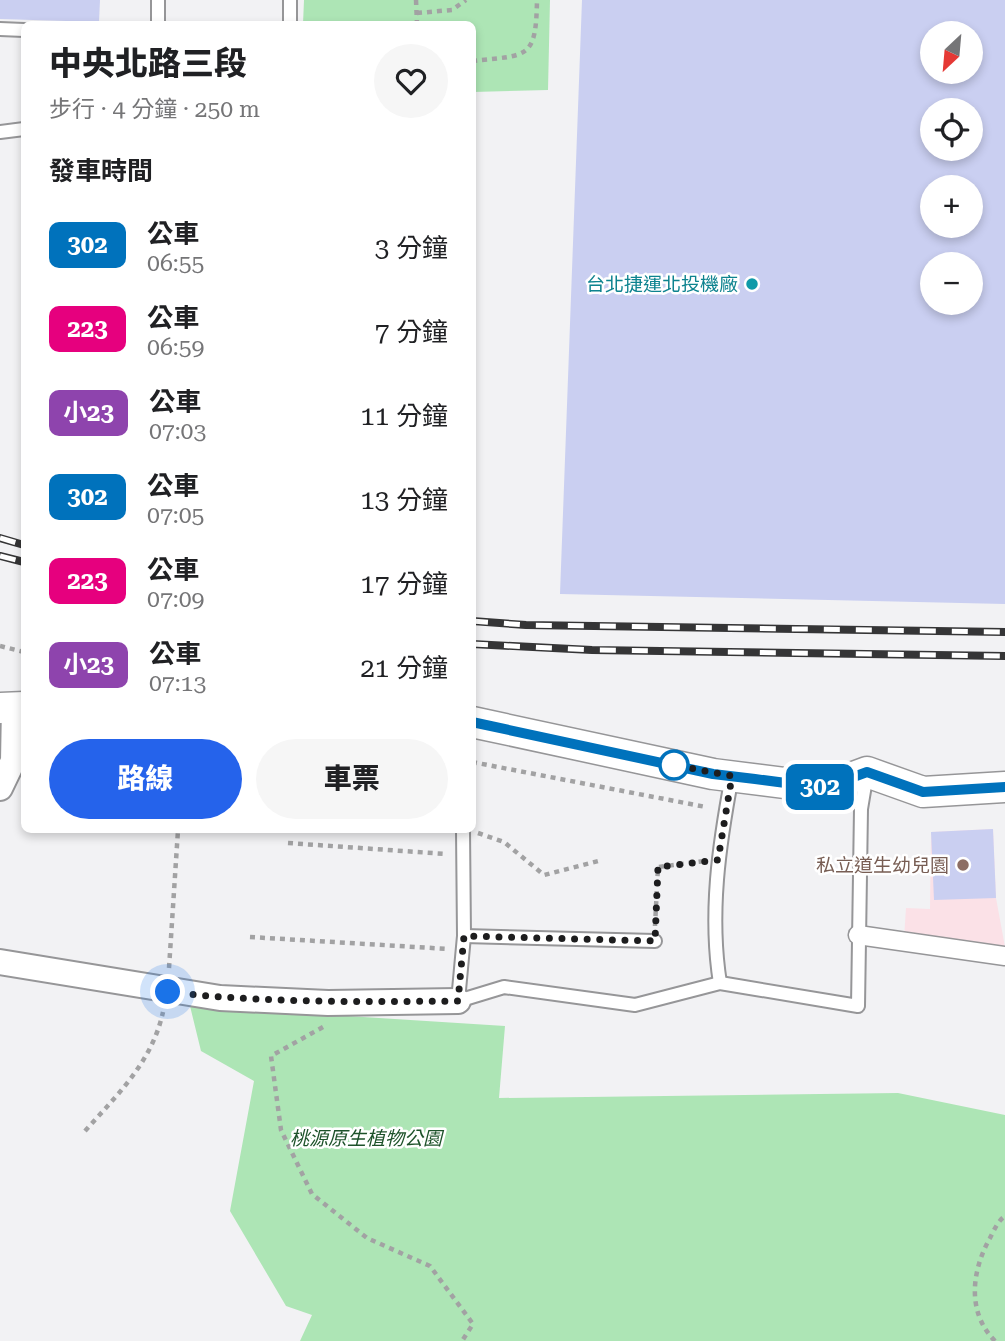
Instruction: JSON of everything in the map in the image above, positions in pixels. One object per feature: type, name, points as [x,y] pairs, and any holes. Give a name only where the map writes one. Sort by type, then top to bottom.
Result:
[{"type":"street","points":[[0,788],[13,761],[13,707]]},
{"type":"street","points":[[476,723],[732,776],[824,788],[867,772],[923,792],[1005,787]]},
{"type":"street","points":[[859,935],[1005,956]]},
{"type":"street","points":[[0,962],[168,992],[220,998],[341,1002],[458,1001]]},
{"type":"lane","points":[[158,0],[158,21]]},
{"type":"lane","points":[[290,0],[290,21]]},
{"type":"lane","points":[[0,29],[21,30]]},
{"type":"lane","points":[[0,132],[21,129]]},
{"type":"lane","points":[[465,833],[464,950],[458,1001],[504,987],[635,1005],[720,983],[858,1006],[861,809],[867,772]]},
{"type":"lane","points":[[720,983],[714,945],[718,860],[732,776]]},
{"type":"lane","points":[[464,936],[655,941]]},
{"type":"path","points":[[416,0],[417,21]]},
{"type":"path","points":[[417,13],[452,10],[466,0]]},
{"type":"path","points":[[476,61],[517,57],[531,48],[537,33],[537,0]]},
{"type":"path","points":[[0,646],[21,651]]},
{"type":"path","points":[[476,763],[706,807]]},
{"type":"path","points":[[85,1131],[139,1072],[158,1034],[168,992],[178,833]]},
{"type":"path","points":[[475,833],[504,842],[544,875],[602,860]]},
{"type":"path","points":[[288,843],[465,855]]},
{"type":"path","points":[[655,941],[658,867],[718,860]]},
{"type":"path","points":[[250,937],[464,950]]},
{"type":"path","points":[[341,1002],[333,1022],[271,1056],[281,1130],[312,1194],[366,1238],[430,1266],[473,1324],[461,1341]]},
{"type":"path","points":[[995,1341],[981,1327],[973,1284],[985,1248],[1005,1216]]},
{"type":"shaded area","name":"私立道生幼兒園","points":[[993,829],[996,898],[1005,947],[904,939],[906,908],[930,909],[931,832]]},
{"type":"green space","points":[[304,0],[550,0],[548,90],[476,92],[476,21],[303,21]]},
{"type":"green space","name":"桃源原生植物公園","points":[[190,1006],[505,1026],[499,1098],[898,1093],[1005,1115],[1005,1341],[300,1341],[312,1315],[286,1306],[230,1211],[254,1081],[201,1051]]},
{"type":"building","points":[[0,0],[100,0],[99,21],[0,19]]},
{"type":"building","name":"台北捷運北投機廠","points":[[582,0],[1005,0],[1005,604],[560,594]]},
{"type":"building","name":"私立道生幼兒園","points":[[993,829],[996,898],[934,900],[931,832]]},
{"type":"railway","points":[[0,538],[21,544]]},
{"type":"railway","points":[[0,556],[21,561]]},
{"type":"railway","points":[[476,621],[526,625],[1005,632]]},
{"type":"railway","points":[[476,644],[592,650],[1005,656]]},
{"type":"bus line","name":"302","points":[[476,723],[713,774],[824,788],[867,772],[923,792],[1005,787]]},
{"type":"place","name":"台北捷運北投機廠","points":[[752,284]]},
{"type":"place","name":"私立道生幼兒園","points":[[963,865]]},
{"type":"route","points":[[168,992],[220,998],[328,1003],[458,1001],[464,936],[655,941],[658,867],[718,860],[732,776],[663,763],[674,765]]}]
